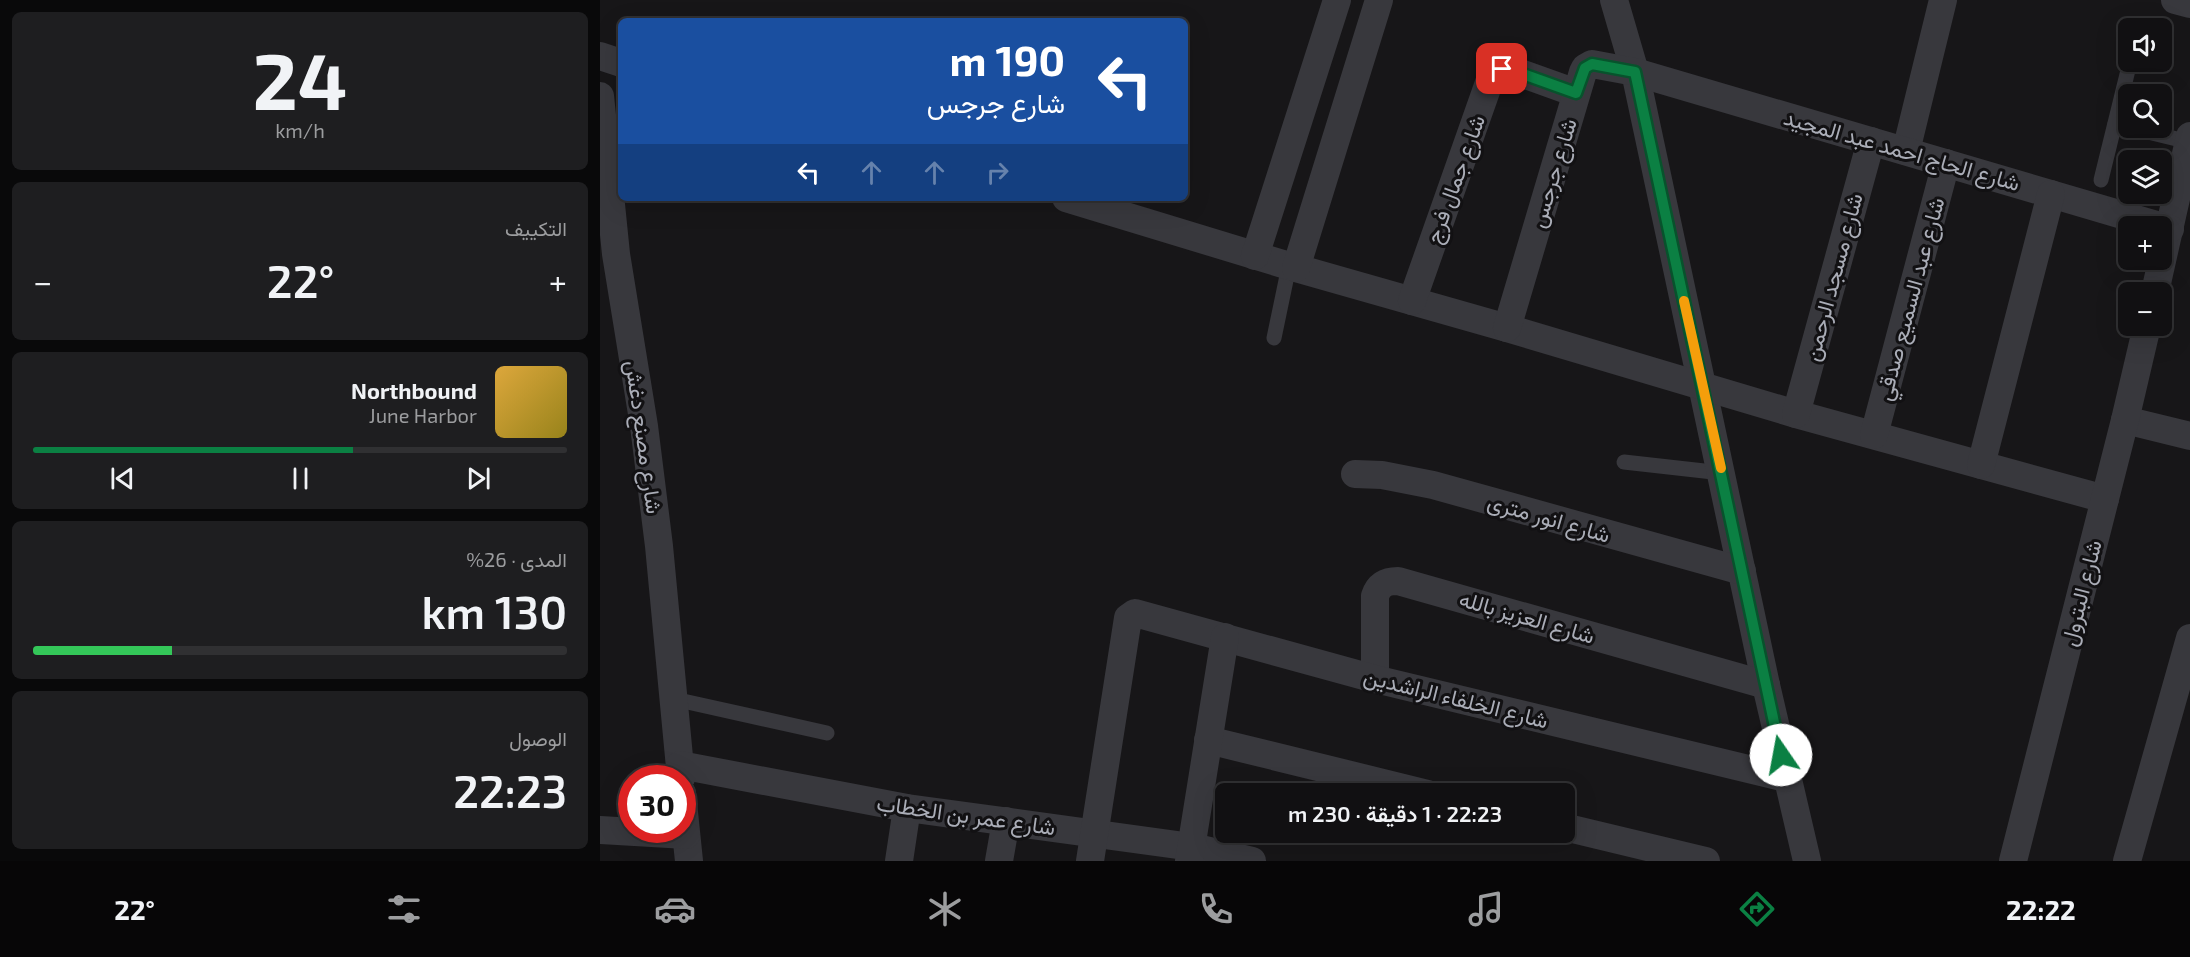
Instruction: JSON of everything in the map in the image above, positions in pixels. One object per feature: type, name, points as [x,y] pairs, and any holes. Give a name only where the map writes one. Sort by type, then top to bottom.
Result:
[{"type":"street","points":[[1255,256],[1336,0]]},
{"type":"street","points":[[1293,267],[1379,0]]},
{"type":"street","points":[[1614,0],[1635,72],[1786,778],[1806,861]]},
{"type":"street","points":[[1906,151],[1943,0]]},
{"type":"street","points":[[2175,0],[2190,4]]},
{"type":"street","points":[[600,56],[618,62]]},
{"type":"street","name":"شارع جرجس","points":[[1507,328],[1585,68],[1592,64],[1635,72]]},
{"type":"street","name":"شارع جمال فرج","points":[[1412,301],[1491,77],[1495,72],[1509,69],[1576,93]]},
{"type":"street","name":"شارع الحاج احمد عبد المجيد","points":[[1635,72],[2051,194],[2178,215]]},
{"type":"street","name":"شارع مصنع دغش","points":[[600,96],[608,255],[644,426],[680,765]]},
{"type":"street","points":[[2158,282],[2178,215],[2189,139]]},
{"type":"street","name":"شارع مسجد الرحمن","points":[[1796,414],[1871,141]]},
{"type":"street","name":"شارع عبد السميع صدقي","points":[[1874,435],[1946,163]]},
{"type":"street","points":[[1981,465],[2051,194]]},
{"type":"street","points":[[1076,201],[1702,387],[2105,499]]},
{"type":"street","name":"شارع البترول","points":[[2018,860],[2145,336]]},
{"type":"street","points":[[2125,420],[2190,436]]},
{"type":"street","name":"شارع انور مترى","points":[[1355,474],[1382,475],[1432,485],[1742,571]]},
{"type":"street","name":"شارع العزيز بالله","points":[[1375,679],[1375,596],[1382,584],[1398,581],[1766,685]]},
{"type":"street","name":"شارع الخلفاء الراشدين","points":[[1095,833],[1128,618],[1135,613],[1375,679],[1786,778]]},
{"type":"street","points":[[1190,854],[1225,637]]},
{"type":"street","points":[[2127,861],[2190,638]]},
{"type":"street","points":[[1208,740],[1383,783]]},
{"type":"street","name":"شارع عمر بن الخطاب","points":[[696,774],[907,808],[1095,833],[1190,854],[1252,861]]},
{"type":"street","points":[[899,861],[907,808]]},
{"type":"street","points":[[999,861],[1006,821]]},
{"type":"street","points":[[600,830],[693,852]]},
{"type":"street","points":[[1575,830],[1706,861]]},
{"type":"street","points":[[1090,861],[1095,833]]},
{"type":"lane","points":[[2102,180],[2128,72]]},
{"type":"lane","points":[[2115,124],[2189,139]]},
{"type":"lane","points":[[1274,338],[1293,267]]},
{"type":"lane","points":[[1624,462],[1722,473]]},
{"type":"lane","points":[[674,699],[827,733]]},
{"type":"slow traffic","points":[[1684,301],[1721,468]]},
{"type":"route","points":[[1502,69],[1509,69],[1576,93],[1583,72],[1588,65],[1596,64],[1635,72],[1781,755]]}]
